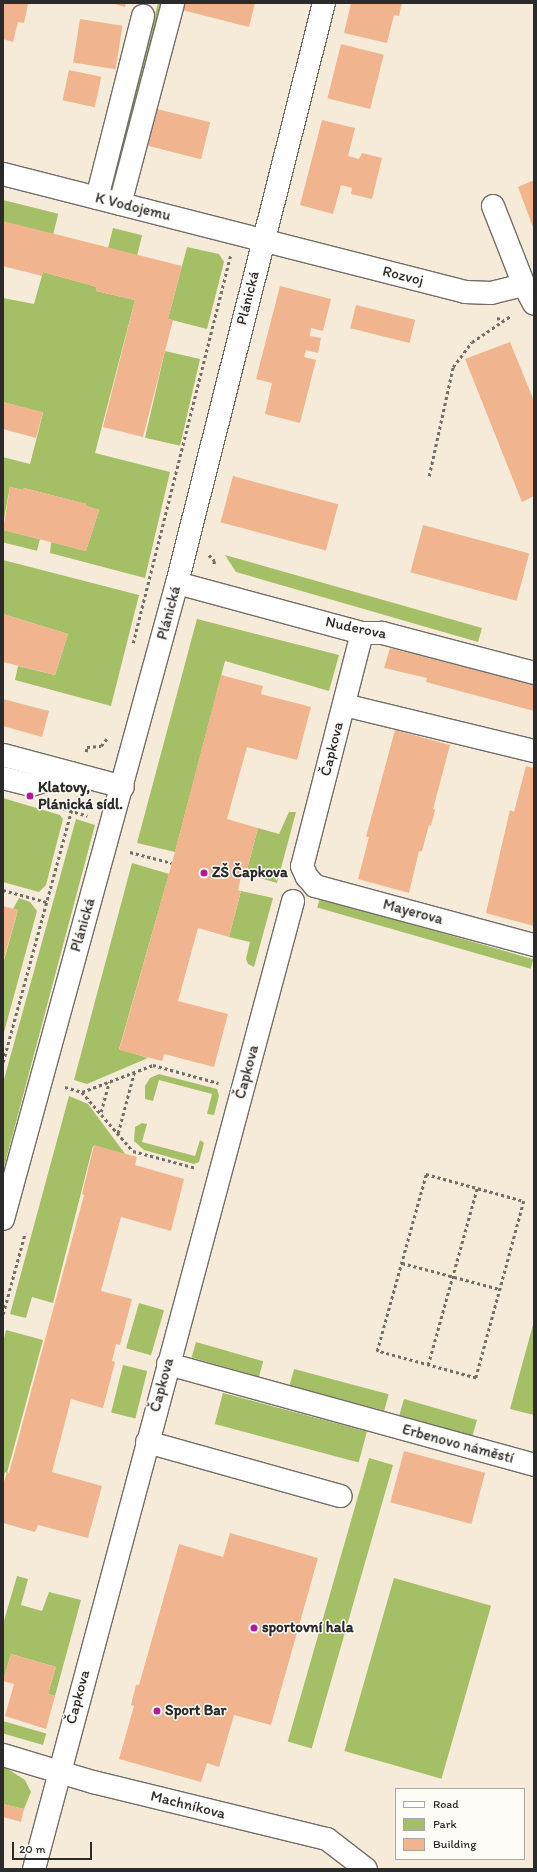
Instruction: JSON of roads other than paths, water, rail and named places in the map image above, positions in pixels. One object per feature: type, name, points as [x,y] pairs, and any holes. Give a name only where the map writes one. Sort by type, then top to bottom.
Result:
[{"type":"street","points":[[120,204],[173,3]]},
{"type":"street","name":"Plánická","points":[[3,1219],[177,583],[324,3]]},
{"type":"street","points":[[97,198],[143,16]]},
{"type":"street","name":"K Vodojemu","points":[[3,174],[263,241]]},
{"type":"street","points":[[493,206],[524,285],[534,304]]},
{"type":"street","name":"Rozvoj","points":[[263,241],[465,292],[491,293],[524,285]]},
{"type":"street","name":"Nuderova","points":[[177,583],[362,633],[382,633],[534,673]]},
{"type":"street","name":"Čapkova","points":[[302,866],[362,633]]},
{"type":"street","points":[[344,705],[534,751]]},
{"type":"street","points":[[3,755],[122,786]]},
{"type":"street","points":[[3,778],[31,785],[75,774]]},
{"type":"street","name":"Mayerova","points":[[302,866],[307,877],[315,886],[534,945]]},
{"type":"street","name":"Čapkova","points":[[34,1869],[58,1770],[293,901]]},
{"type":"street","name":"Erbenovo náměstí","points":[[168,1364],[534,1466]]},
{"type":"street","points":[[147,1442],[341,1496]]},
{"type":"street","name":"Machníkova","points":[[3,1755],[58,1770],[93,1782],[327,1839],[364,1868]]},
{"type":"place","name":"Klatovy, Plánická sídl.","points":[[30,796]]},
{"type":"place","name":"ZŠ Čapkova","points":[[204,873]]},
{"type":"place","name":"sportovní hala","points":[[254,1628]]},
{"type":"place","name":"Sport Bar","points":[[157,1711]]}]
